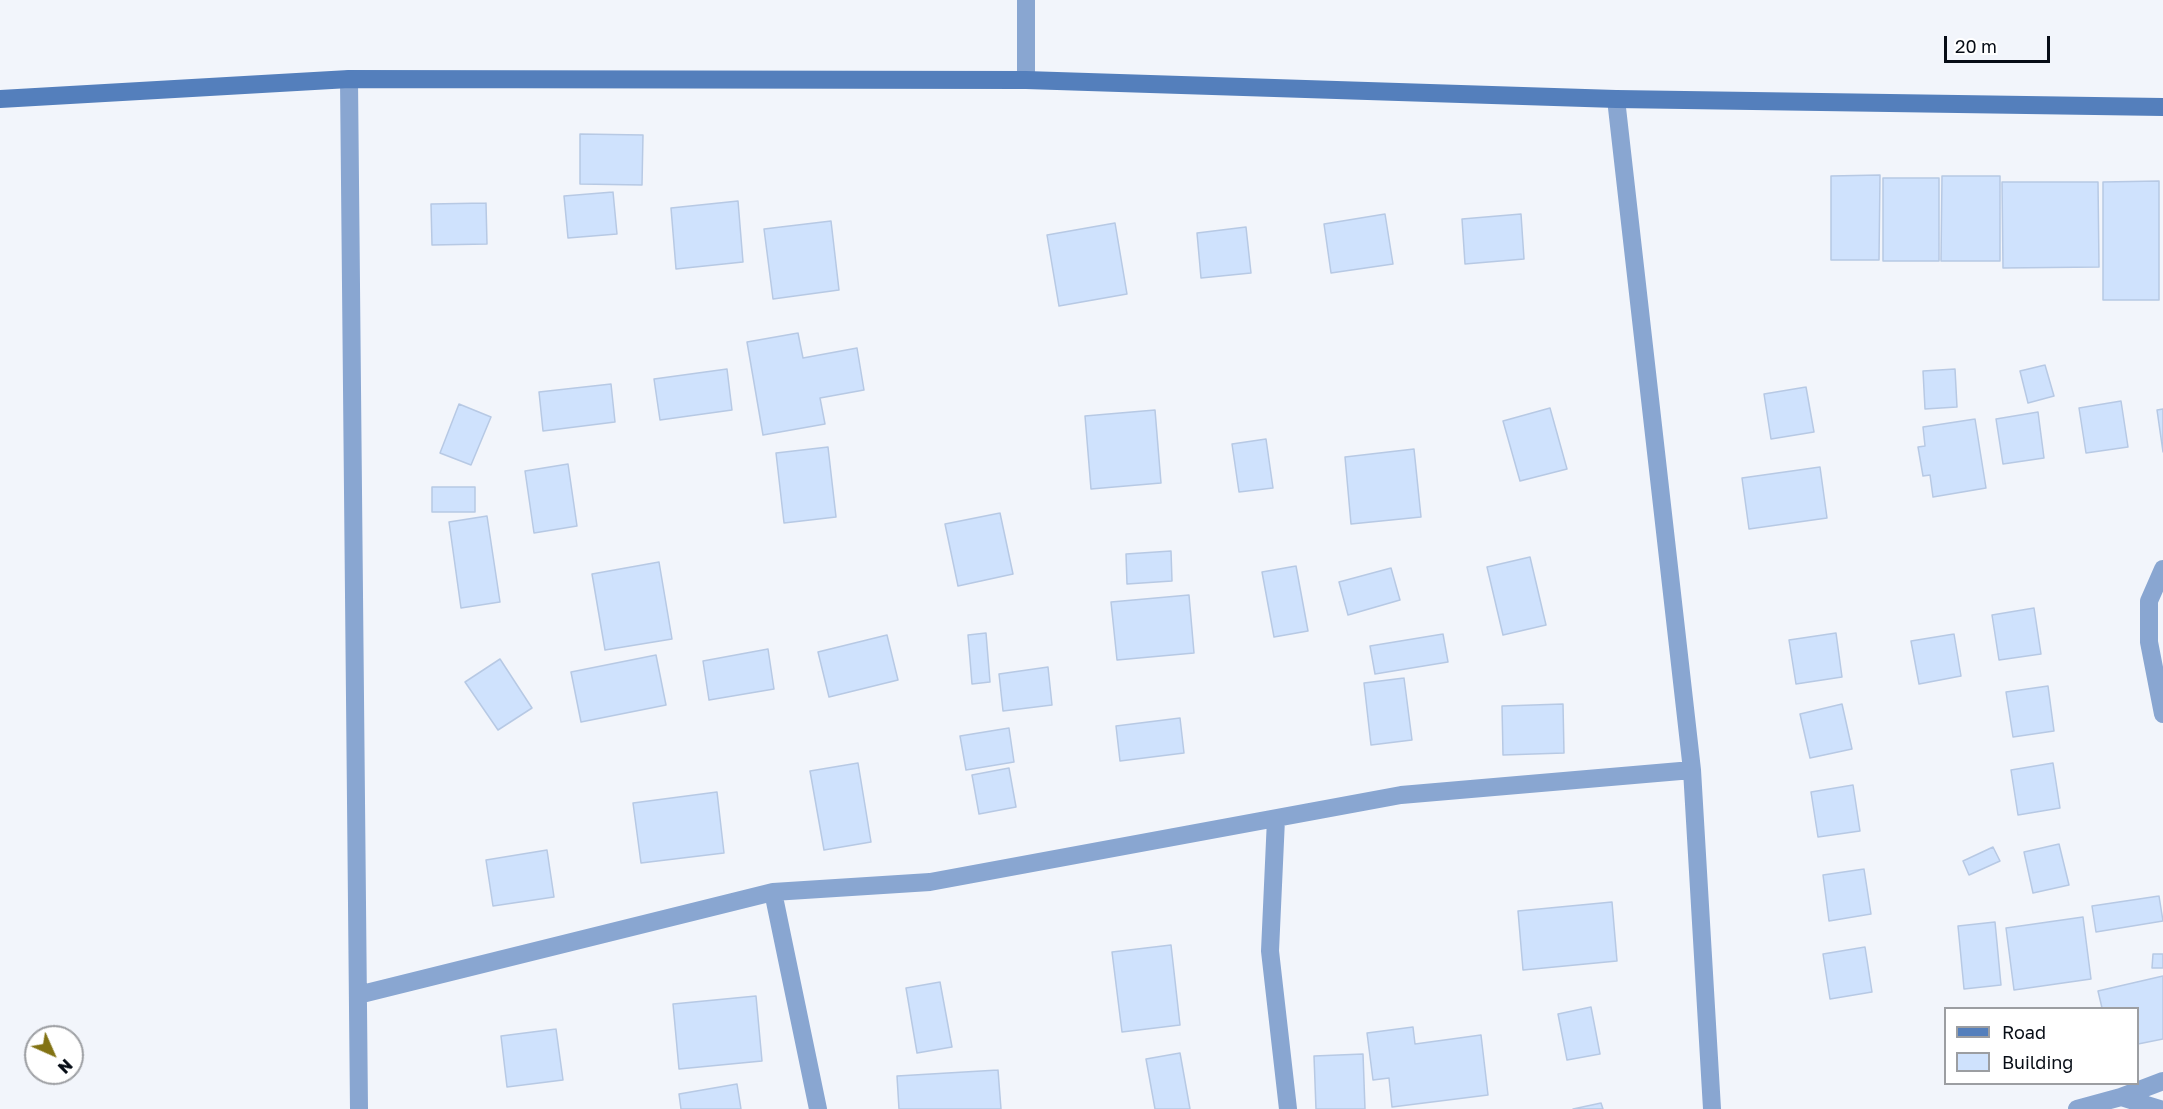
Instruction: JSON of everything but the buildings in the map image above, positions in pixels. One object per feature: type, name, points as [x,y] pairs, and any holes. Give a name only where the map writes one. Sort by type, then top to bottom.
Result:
[{"type":"main road","points":[[0,99],[350,79],[1026,80],[1616,99],[2163,107]]},
{"type":"street","points":[[1026,0],[1026,80]]},
{"type":"street","points":[[350,79],[359,1109]]},
{"type":"street","points":[[1616,99],[1692,770],[1712,1109]]},
{"type":"street","points":[[2163,569],[2149,601],[2149,642],[2163,714]]},
{"type":"street","points":[[358,995],[773,892],[930,882],[1401,795],[1692,770]]},
{"type":"street","points":[[1276,819],[1270,951],[1288,1109]]},
{"type":"street","points":[[773,892],[818,1109]]},
{"type":"street","points":[[2077,1109],[2121,1097],[2163,1081]]},
{"type":"street","points":[[2121,1097],[2160,1109]]}]
